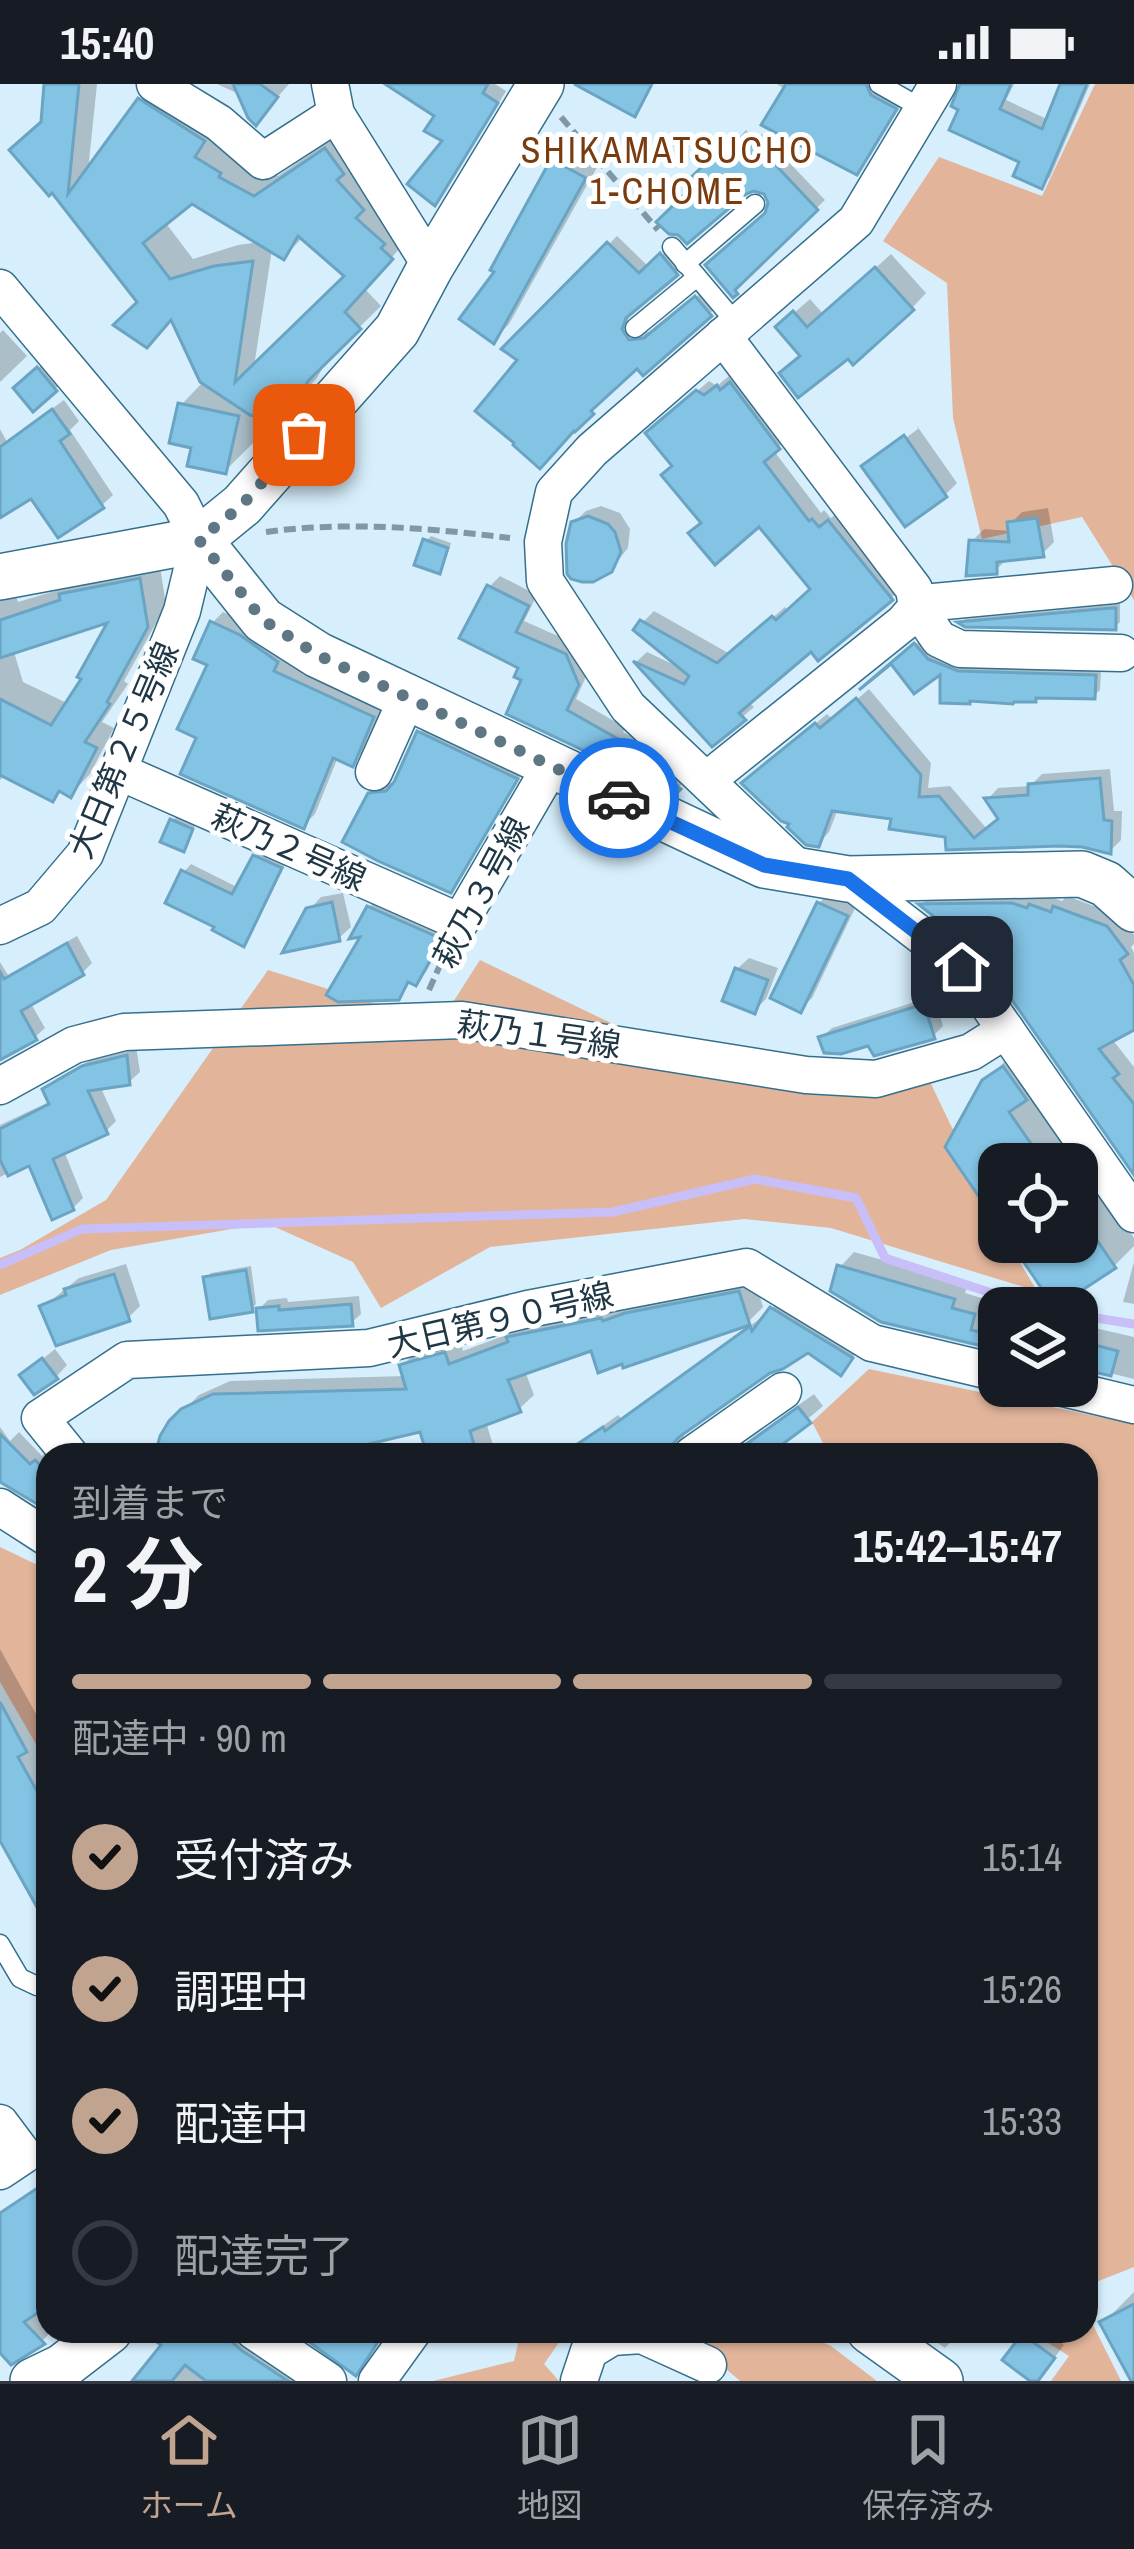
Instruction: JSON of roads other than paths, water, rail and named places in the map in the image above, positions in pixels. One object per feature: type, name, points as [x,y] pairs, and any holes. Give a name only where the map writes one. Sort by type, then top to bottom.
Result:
[{"type":"street","points":[[155,84],[219,123],[263,161],[333,99],[431,266]]},
{"type":"street","points":[[0,577],[199,540],[242,505],[397,330],[535,88]]},
{"type":"street","points":[[803,873],[628,707],[545,581],[544,542],[554,492],[592,450],[856,220],[931,97]]},
{"type":"street","points":[[0,288],[181,504],[199,540],[263,620],[318,655],[764,865],[848,879],[1082,874],[1130,901]]},
{"type":"street","points":[[730,330],[914,589],[917,608],[939,639],[960,649],[1121,652]]},
{"type":"street","name":"大日第２５号線","points":[[0,926],[40,907],[86,854],[182,611],[199,540]]},
{"type":"street","points":[[707,781],[917,608],[934,602],[1114,585]]},
{"type":"street","points":[[374,772],[408,696]]},
{"type":"street","name":"萩乃３号線","points":[[460,922],[550,766]]},
{"type":"street","name":"萩乃２号線","points":[[118,772],[460,922]]},
{"type":"street","points":[[848,879],[962,967],[1134,1214]]},
{"type":"street","name":"萩乃１号線","points":[[0,1086],[74,1045],[124,1032],[462,1020],[806,1075],[876,1079],[971,1052],[1006,1030]]},
{"type":"street","name":"大日第９０号線","points":[[60,1443],[40,1418],[127,1360],[369,1348],[528,1309],[747,1267],[872,1343],[978,1368]]},
{"type":"street","points":[[709,1443],[783,1391]]},
{"type":"street","points":[[1098,1396],[1134,1405]]},
{"type":"street","points":[[0,1507],[36,1530]]},
{"type":"street","points":[[0,2123],[24,2155],[0,2171]]},
{"type":"street","points":[[0,2375],[49,2378],[94,2343]]},
{"type":"street","points":[[272,2343],[328,2381]]},
{"type":"street","points":[[377,2381],[404,2343]]},
{"type":"street","points":[[579,2381],[589,2351],[602,2343]]},
{"type":"street","points":[[660,2343],[708,2365]]},
{"type":"street","points":[[887,2343],[940,2381]]},
{"type":"lane","points":[[879,84],[931,97]]},
{"type":"lane","points":[[635,328],[755,204]]},
{"type":"lane","points":[[672,247],[730,330]]},
{"type":"lane","points":[[0,1944],[20,1978],[36,1986]]},
{"type":"waterway","points":[[0,1265],[82,1229],[613,1212],[755,1179],[856,1198],[885,1258],[978,1289]]},
{"type":"waterway","points":[[1098,1318],[1134,1324]]},
{"type":"district","name":"SHIKAMATSUCHO 1-CHOME","points":[[668,170]]}]
